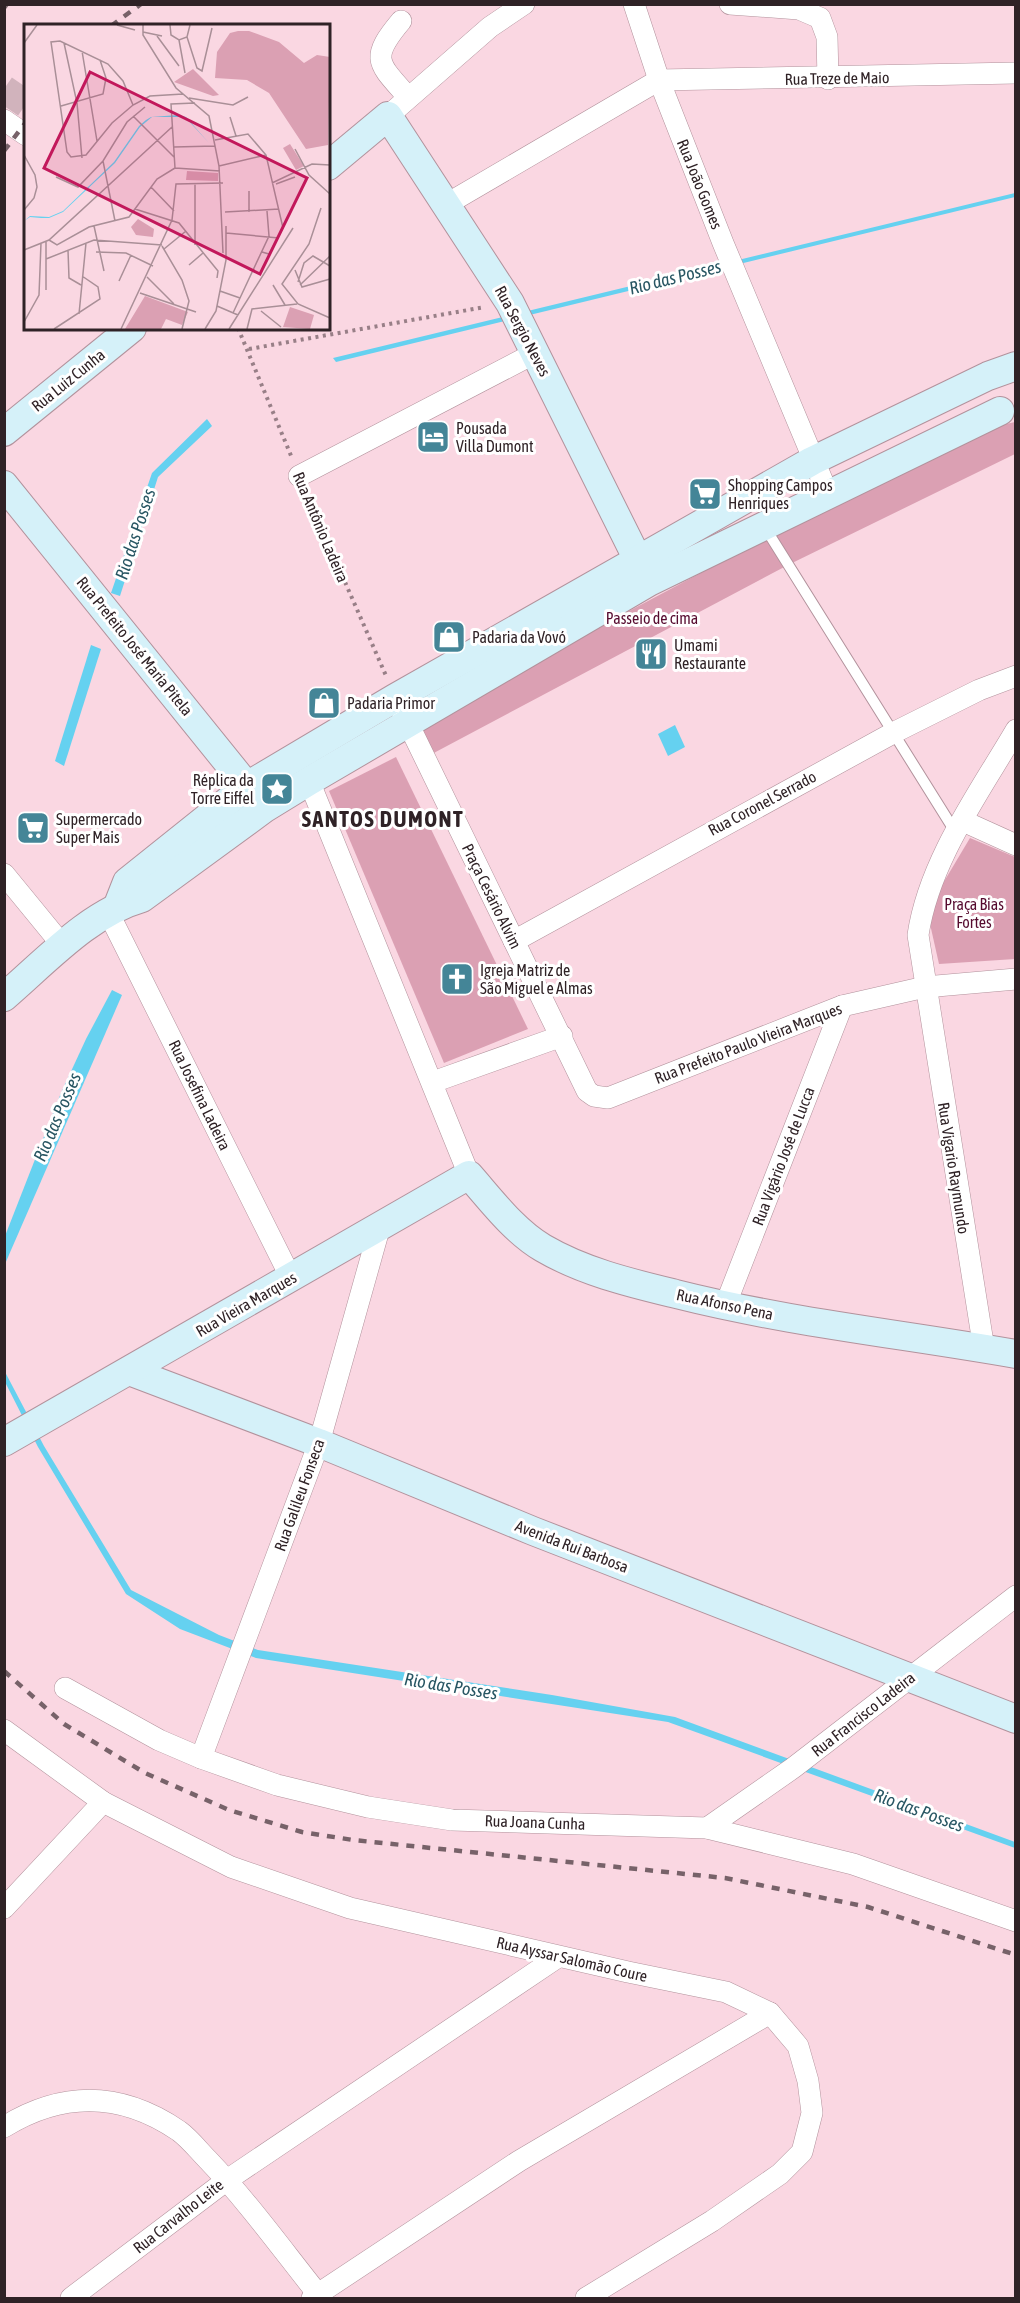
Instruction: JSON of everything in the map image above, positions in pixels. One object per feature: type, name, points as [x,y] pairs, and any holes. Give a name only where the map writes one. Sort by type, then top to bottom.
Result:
[{"type":"main road","name":"Rua Sergio Neves","points":[[387,116],[447,204],[520,324],[637,558]]},
{"type":"main road","points":[[330,164],[387,116]]},
{"type":"main road","name":"Rua Luiz Cunha","points":[[4,432],[130,330]]},
{"type":"main road","points":[[113,908],[127,882],[247,786],[395,698],[637,558],[812,461],[1007,390]]},
{"type":"main road","points":[[4,997],[63,946],[113,908],[142,898],[265,808],[309,781],[649,582],[828,494],[1007,390]]},
{"type":"main road","name":"Rua Prefeito José Maria Pitela","points":[[4,485],[265,808]]},
{"type":"main road","points":[[556,636],[599,606],[623,584],[634,571],[637,558]]},
{"type":"main road","points":[[309,781],[312,764],[395,698]]},
{"type":"main road","name":"Rua Vieira Marques","points":[[22,1432],[469,1175]]},
{"type":"main road","name":"Rua Afonso Pena","points":[[469,1175],[505,1216],[542,1247],[579,1266],[632,1283],[725,1306],[1016,1354]]},
{"type":"main road","name":"Avenida Rui Barbosa","points":[[129,1371],[319,1443],[533,1531],[1016,1719]]},
{"type":"street","points":[[387,116],[490,27],[524,4]]},
{"type":"street","name":"Rua João Gomes","points":[[634,4],[659,80],[740,287],[812,461],[828,494]]},
{"type":"street","points":[[730,4],[799,9],[820,18],[827,37],[828,79]]},
{"type":"street","points":[[401,21],[383,42],[380,56],[387,74],[408,97]]},
{"type":"street","name":"Rua Treze de Maio","points":[[659,80],[828,79],[1016,74]]},
{"type":"street","points":[[447,204],[659,80]]},
{"type":"street","points":[[299,476],[358,444],[520,324]]},
{"type":"street","name":"Rua Coronel Serrado","points":[[514,941],[893,733],[979,690],[1016,676]]},
{"type":"street","points":[[395,698],[408,723]]},
{"type":"street","name":"Praça Cesário Alvim","points":[[408,723],[587,1091],[594,1096],[608,1098]]},
{"type":"street","points":[[1016,730],[960,827],[922,912],[918,935],[925,987],[1016,979]]},
{"type":"street","points":[[309,781],[469,1175]]},
{"type":"street","points":[[960,827],[1016,844]]},
{"type":"street","points":[[4,874],[63,946]]},
{"type":"street","name":"Rua Josefina Ladeira","points":[[113,908],[291,1278]]},
{"type":"street","name":"Rua Prefeito Paulo Vieira Marques","points":[[608,1098],[842,1006],[925,987]]},
{"type":"street","name":"Rua Vigario Raymundo","points":[[925,987],[984,1349]]},
{"type":"street","name":"Rua Vigário José de Lucca","points":[[725,1306],[842,1006]]},
{"type":"street","points":[[433,1082],[562,1036]]},
{"type":"street","name":"Rua Galileu Fonseca","points":[[201,1758],[319,1443],[380,1227]]},
{"type":"street","name":"Rua Francisco Ladeira","points":[[707,1828],[798,1764],[1016,1596]]},
{"type":"street","name":"Rua Joana Cunha","points":[[65,1688],[116,1718],[201,1758],[288,1787],[368,1807],[452,1820],[707,1828],[853,1864],[1016,1921]]},
{"type":"street","name":"Rua Ayssar Salomão Coure","points":[[4,1730],[103,1802],[231,1868],[339,1904],[558,1957],[726,1992],[770,2013],[798,2046],[808,2081],[812,2114],[802,2152],[780,2174],[712,2222],[586,2298]]},
{"type":"street","points":[[4,1908],[103,1802]]},
{"type":"street","points":[[558,1957],[227,2180],[317,2297],[519,2160],[770,2013]]},
{"type":"street","name":"Rua Carvalho Leite","points":[[4,2127],[21,2117],[77,2099],[132,2105],[181,2132],[227,2180],[70,2298]]},
{"type":"lane","points":[[764,526],[893,733],[960,827]]},
{"type":"path","points":[[249,349],[520,324]]},
{"type":"path","name":"Rua Antônio Ladeira","points":[[239,330],[395,698]]},
{"type":"green space","name":"Passeio de cima","points":[[1015,422],[1015,454],[788,565],[430,755],[417,724],[770,536],[1002,425]]},
{"type":"green space","points":[[396,757],[528,1029],[444,1063],[329,791]]},
{"type":"green space","name":"Praça Bias Fortes","points":[[970,838],[1015,857],[1015,959],[939,964],[930,924],[930,905]]},
{"type":"water","name":"Rio das Posses","points":[[1015,193],[1015,197],[336,362],[333,358]]},
{"type":"water","name":"Rio das Posses","points":[[207,419],[212,426],[158,477],[120,596],[111,593],[152,473]]},
{"type":"water","points":[[91,645],[101,649],[64,766],[55,761]]},
{"type":"water","points":[[675,725],[685,747],[668,756],[658,734]]},
{"type":"water","name":"Rio das Posses","points":[[112,990],[122,995],[5,1264],[5,1236],[61,1093]]},
{"type":"water","name":"Rio das Posses","points":[[4,1370],[44,1446],[131,1590],[219,1635],[258,1650],[552,1695],[675,1717],[1015,1842],[1015,1848],[668,1722],[256,1658],[180,1629],[126,1594],[38,1447],[5,1382]]},
{"type":"tunnel","points":[[4,89],[24,103]]},
{"type":"railway","points":[[4,8],[7,4]]},
{"type":"railway","points":[[114,24],[141,4]]},
{"type":"railway","points":[[4,151],[24,125]]},
{"type":"railway","points":[[4,1671],[64,1724],[145,1773],[229,1810],[302,1832],[353,1840],[725,1878],[868,1907],[1016,1955]]},
{"type":"place","name":"Pousada Villa Dumont","points":[[433,437]]},
{"type":"place","name":"Shopping Campos Henriques","points":[[705,494]]},
{"type":"place","name":"Padaria da Vovó","points":[[449,637]]},
{"type":"place","name":"Umami Restaurante","points":[[651,654]]},
{"type":"place","name":"Padaria Primor","points":[[324,703]]},
{"type":"place","name":"Réplica da Torre Eiffel","points":[[277,789]]},
{"type":"place","name":"Supermercado Super Mais","points":[[33,828]]},
{"type":"place","name":"Igreja Matriz de São Miguel e Almas","points":[[457,979]]},
{"type":"district","name":"SANTOS DUMONT","points":[[383,819]]}]
